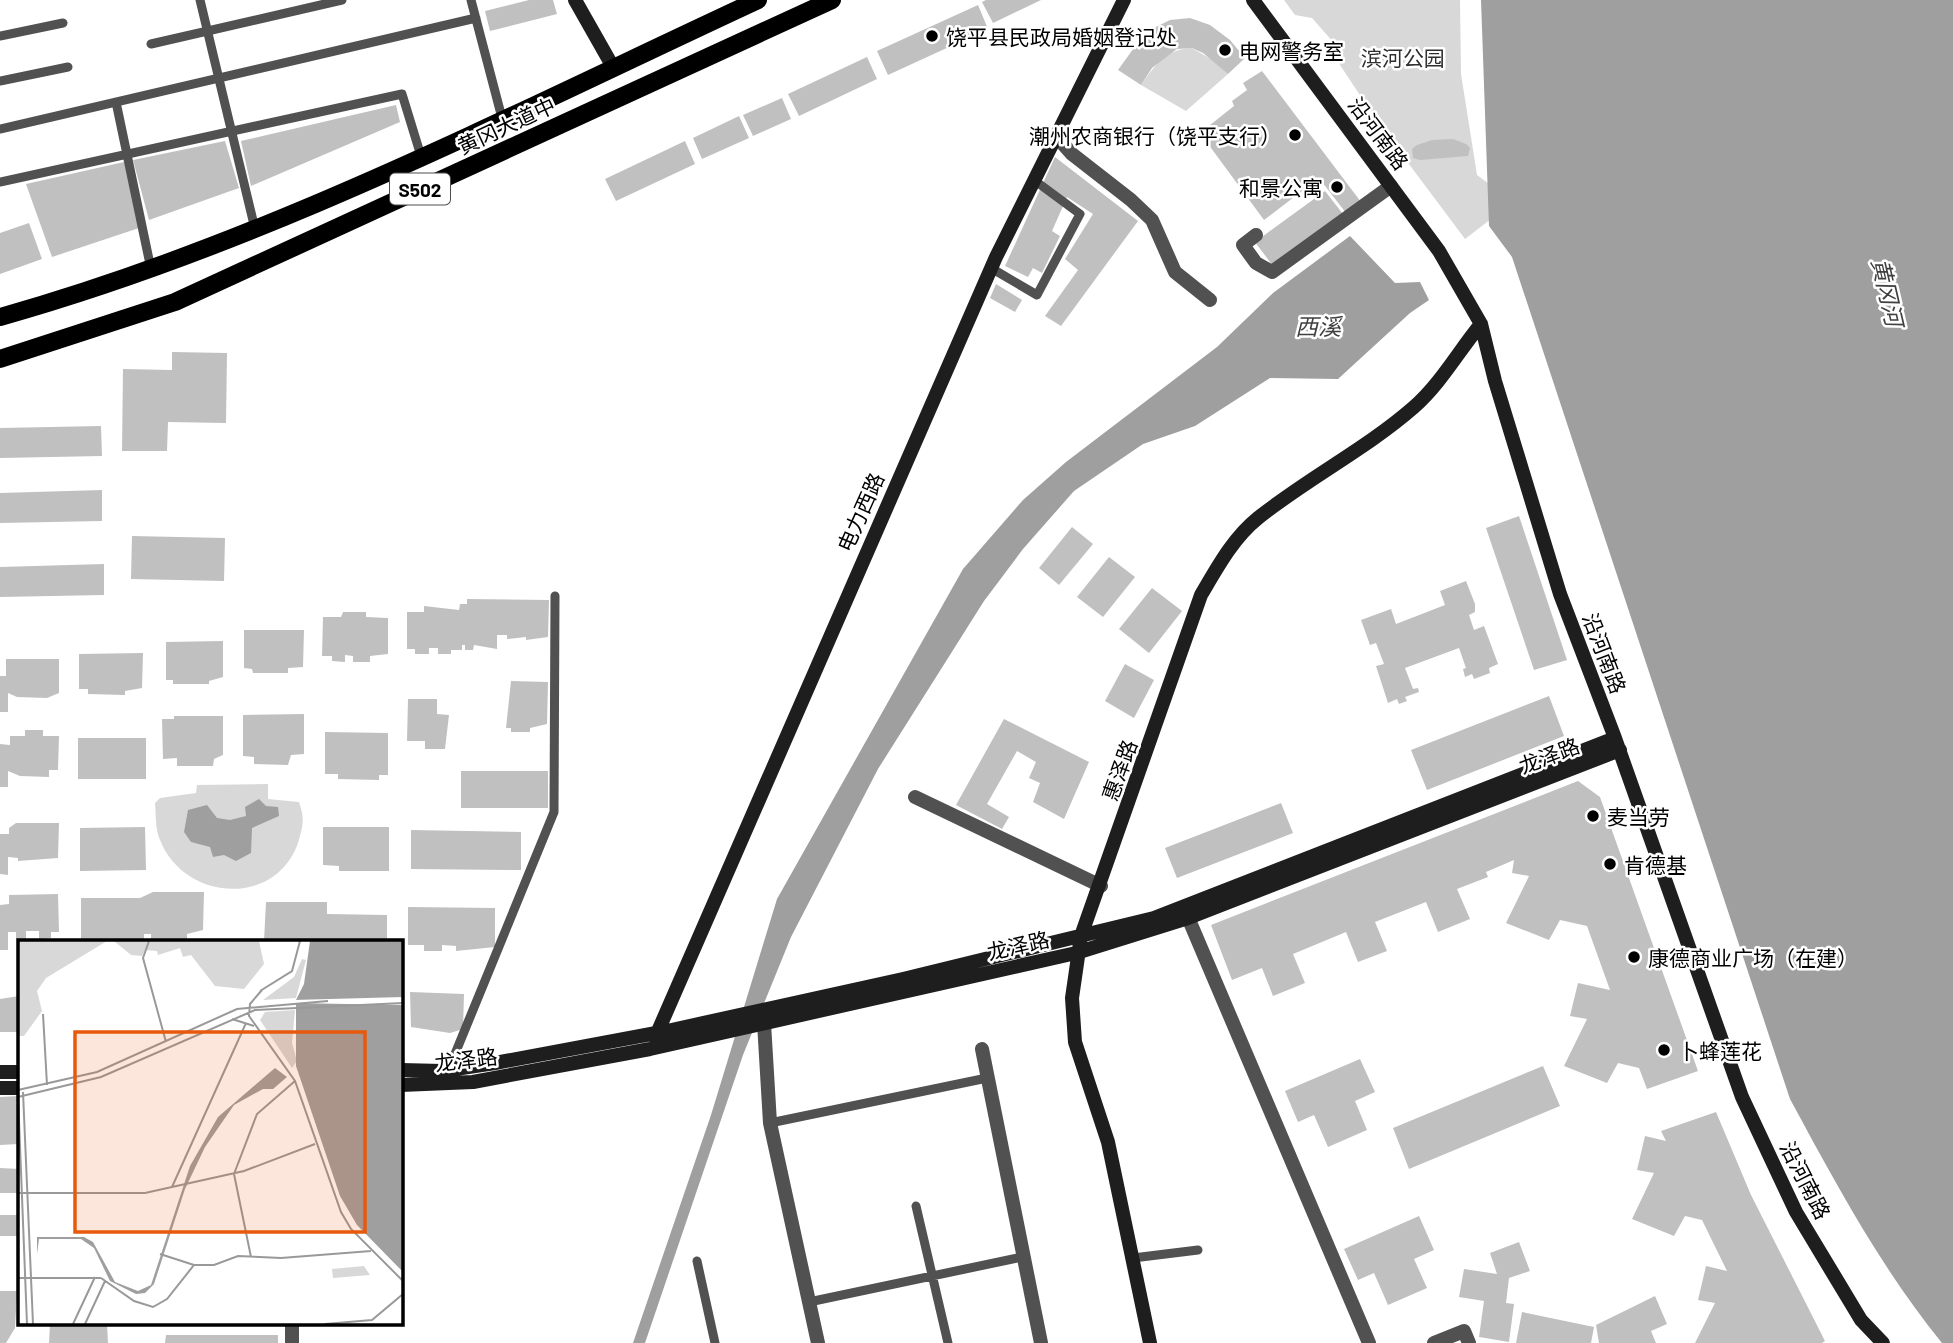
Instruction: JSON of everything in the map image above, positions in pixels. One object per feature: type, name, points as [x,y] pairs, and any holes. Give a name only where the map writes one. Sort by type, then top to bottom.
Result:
[{"type":"main road","points":[[575,0],[613,67]]},
{"type":"main road","name":"黄冈大道中","points":[[0,317],[151,269],[255,229],[421,156],[758,0]]},
{"type":"main road","name":"黄冈大道中","points":[[0,359],[175,302],[832,0]]},
{"type":"main road","name":"电力西路","points":[[650,1049],[991,268],[1124,0]]},
{"type":"main road","name":"沿河南路","points":[[1253,0],[1438,251],[1481,324],[1494,381],[1560,594],[1618,744],[1742,1097],[1796,1212],[1861,1320],[1877,1341]]},
{"type":"main road","name":"惠泽路","points":[[1150,1343],[1108,1142],[1075,1042],[1072,998],[1076,953],[1081,936],[1101,886],[1201,595],[1227,552],[1257,519],[1362,447],[1415,406],[1449,370],[1481,324]]},
{"type":"main road","name":"龙泽路","points":[[402,1085],[442,1086],[650,1049],[1076,953],[1618,744]]},
{"type":"main road","name":"龙泽路","points":[[402,1070],[448,1070],[657,1033],[1186,912]]},
{"type":"main road","points":[[0,1072],[18,1072]]},
{"type":"main road","points":[[0,1088],[18,1088]]},
{"type":"street","points":[[1056,136],[1072,154],[1152,220],[1175,272],[1210,300]]},
{"type":"street","points":[[1256,235],[1243,245],[1256,262],[1272,272],[1391,186]]},
{"type":"street","points":[[915,797],[1101,886]]},
{"type":"street","points":[[1186,912],[1369,1343]]},
{"type":"street","points":[[764,1023],[771,1124],[818,1343]]},
{"type":"street","points":[[982,1049],[1041,1343]]},
{"type":"street","points":[[1434,1343],[1464,1331],[1469,1343]]},
{"type":"lane","points":[[200,0],[229,131],[255,229]]},
{"type":"lane","points":[[151,44],[342,0]]},
{"type":"lane","points":[[471,0],[502,118]]},
{"type":"lane","points":[[0,129],[476,18]]},
{"type":"lane","points":[[0,36],[63,23]]},
{"type":"lane","points":[[0,81],[68,67]]},
{"type":"lane","points":[[0,182],[402,94],[421,156]]},
{"type":"lane","points":[[116,102],[151,269]]},
{"type":"lane","points":[[991,268],[1037,295],[1080,214],[1034,180]]},
{"type":"lane","points":[[442,1086],[554,812],[555,596]]},
{"type":"lane","points":[[771,1124],[988,1078]]},
{"type":"lane","points":[[916,1206],[948,1343]]},
{"type":"lane","points":[[1133,1258],[1198,1250]]},
{"type":"lane","points":[[809,1302],[1022,1257]]},
{"type":"lane","points":[[697,1261],[715,1343]]},
{"type":"green space","name":"滨河公园","points":[[1284,0],[1460,0],[1461,74],[1477,175],[1500,192],[1491,219],[1465,239],[1379,124],[1340,65],[1341,51],[1312,18],[1295,15]]},
{"type":"green space","points":[[1192,48],[1214,61],[1228,74],[1186,111],[1141,85],[1156,65],[1168,55]]},
{"type":"green space","points":[[268,784],[268,799],[299,802],[303,818],[298,843],[286,864],[270,879],[251,887],[229,889],[208,885],[188,875],[172,860],[157,831],[155,803],[160,798],[196,793],[197,785]]},
{"type":"water","name":"黄冈河","points":[[1481,0],[1953,0],[1953,1343],[1942,1343],[1899,1285],[1842,1194],[1790,1099],[1512,257],[1489,226]]},
{"type":"water","name":"西溪","points":[[1350,236],[1395,283],[1420,282],[1429,300],[1410,313],[1338,379],[1270,378],[1195,426],[1143,444],[1074,491],[1023,549],[984,601],[878,769],[791,937],[743,1055],[645,1343],[633,1343],[711,1115],[777,899],[963,569],[1023,500],[1066,462],[1217,347],[1273,293]]},
{"type":"water","points":[[259,799],[266,806],[278,807],[279,816],[252,828],[251,853],[236,861],[224,855],[213,857],[210,847],[191,842],[184,832],[188,810],[207,805],[217,818],[230,820],[246,816],[245,807]]},
{"type":"building","points":[[529,0],[553,0],[557,14],[490,31],[485,11]]},
{"type":"building","points":[[1041,0],[993,23],[982,2]]},
{"type":"building","points":[[978,5],[988,29],[888,75],[877,51]]},
{"type":"building","points":[[1190,18],[1210,25],[1230,40],[1245,58],[1228,74],[1203,53],[1192,48],[1177,49],[1152,68],[1141,85],[1118,70],[1136,45],[1152,29],[1170,20]]},
{"type":"building","points":[[867,57],[877,79],[799,116],[788,94]]},
{"type":"building","points":[[1262,71],[1361,202],[1346,213],[1319,178],[1264,220],[1200,133],[1234,106],[1232,101],[1247,90],[1243,83]]},
{"type":"building","points":[[782,98],[791,119],[753,136],[743,115]]},
{"type":"building","points":[[396,105],[400,122],[251,186],[241,141]]},
{"type":"building","points":[[739,116],[749,138],[702,159],[693,138]]},
{"type":"building","points":[[1453,139],[1470,148],[1468,156],[1420,160],[1413,158],[1412,149],[1417,145],[1432,140]]},
{"type":"building","points":[[225,141],[239,188],[149,220],[133,160]]},
{"type":"building","points":[[685,141],[695,164],[616,201],[605,179]]},
{"type":"building","points":[[1055,157],[1138,221],[1061,326],[1045,316],[1078,270],[1065,259],[1093,214],[1067,197],[1052,231],[1060,236],[1042,273],[1033,268],[1028,277],[1005,266]]},
{"type":"building","points":[[124,162],[142,227],[52,257],[26,184]]},
{"type":"building","points":[[1325,191],[1343,214],[1273,266],[1255,242]]},
{"type":"building","points":[[29,223],[42,259],[0,274],[0,233]]},
{"type":"building","points":[[996,284],[1022,300],[1015,312],[990,298]]},
{"type":"building","points":[[172,352],[227,353],[226,423],[168,422],[167,451],[122,451],[123,369],[172,370]]},
{"type":"building","points":[[101,426],[102,456],[0,458],[0,428]]},
{"type":"building","points":[[102,490],[102,521],[0,523],[0,493]]},
{"type":"building","points":[[1519,516],[1567,660],[1534,670],[1486,528]]},
{"type":"building","points":[[1072,527],[1093,544],[1059,585],[1039,568]]},
{"type":"building","points":[[132,536],[225,538],[224,581],[131,579]]},
{"type":"building","points":[[1109,557],[1135,577],[1103,617],[1077,597]]},
{"type":"building","points":[[104,564],[104,595],[0,597],[0,567]]},
{"type":"building","points":[[1466,581],[1475,604],[1475,612],[1469,615],[1474,630],[1484,626],[1498,664],[1489,668],[1490,673],[1474,679],[1472,674],[1465,677],[1463,669],[1466,668],[1459,648],[1405,668],[1413,689],[1418,688],[1419,692],[1405,697],[1407,701],[1399,704],[1397,699],[1388,703],[1376,666],[1384,664],[1376,643],[1370,645],[1361,620],[1391,609],[1396,624],[1445,605],[1440,591]]},
{"type":"building","points":[[1152,588],[1182,611],[1149,653],[1119,629]]},
{"type":"building","points":[[467,599],[549,600],[548,637],[526,640],[526,637],[507,639],[507,635],[497,635],[497,649],[474,645],[473,650],[465,650],[465,645],[462,645],[462,650],[451,650],[451,654],[438,654],[438,648],[429,648],[429,654],[415,654],[415,649],[407,649],[407,612],[424,612],[424,606],[459,610],[460,604],[467,604]]},
{"type":"building","points":[[343,612],[366,612],[366,617],[388,618],[388,654],[370,656],[370,662],[353,662],[353,656],[345,655],[345,662],[332,661],[332,656],[322,656],[323,617],[341,617]]},
{"type":"building","points":[[244,630],[304,630],[303,667],[288,668],[288,673],[253,673],[252,669],[244,668]]},
{"type":"building","points":[[223,641],[223,677],[209,681],[209,684],[173,684],[173,680],[166,680],[166,642]]},
{"type":"building","points":[[143,653],[142,688],[125,691],[125,695],[88,694],[88,689],[79,689],[79,654]]},
{"type":"building","points":[[6,659],[59,659],[59,693],[47,698],[17,697],[8,693],[8,712],[0,712],[0,676],[6,676]]},
{"type":"building","points":[[1125,664],[1154,680],[1134,718],[1105,701]]},
{"type":"building","points":[[511,681],[548,682],[547,724],[530,728],[530,732],[511,732],[511,728],[506,728]]},
{"type":"building","points":[[1549,696],[1564,736],[1427,790],[1411,750]]},
{"type":"building","points":[[408,699],[437,699],[437,714],[449,715],[445,749],[425,749],[425,741],[407,741]]},
{"type":"building","points":[[304,714],[304,754],[291,755],[288,765],[254,764],[254,757],[243,756],[243,715]]},
{"type":"building","points":[[174,716],[223,716],[223,755],[214,759],[213,766],[177,766],[177,758],[163,759],[162,719],[174,719]]},
{"type":"building","points":[[1004,719],[1089,762],[1064,819],[1033,802],[1040,783],[1029,778],[1036,762],[1017,751],[987,804],[1009,817],[1002,829],[956,805]]},
{"type":"building","points":[[25,730],[43,730],[43,736],[59,736],[58,770],[49,770],[49,777],[20,776],[8,771],[8,787],[0,787],[0,744],[10,745],[10,736],[25,736]]},
{"type":"building","points":[[325,732],[388,733],[388,775],[379,775],[379,780],[338,779],[338,774],[325,774]]},
{"type":"building","points":[[78,738],[146,738],[146,779],[78,779]]},
{"type":"building","points":[[461,771],[548,771],[548,808],[461,808]]},
{"type":"building","points":[[1578,781],[1600,797],[1698,1071],[1647,1089],[1639,1068],[1618,1063],[1607,1083],[1564,1066],[1587,1019],[1570,1016],[1578,983],[1610,990],[1587,926],[1560,920],[1549,940],[1506,923],[1529,876],[1512,873],[1514,860],[1486,872],[1488,877],[1457,889],[1470,919],[1438,932],[1426,902],[1375,922],[1387,951],[1358,962],[1346,932],[1293,954],[1305,983],[1273,996],[1262,968],[1232,980],[1211,925]]},
{"type":"building","points":[[1281,803],[1293,833],[1177,878],[1165,848]]},
{"type":"building","points":[[16,823],[59,823],[58,858],[18,861],[18,858],[8,857],[8,875],[0,874],[0,834],[9,834],[9,828]]},
{"type":"building","points":[[145,827],[146,870],[80,871],[80,828]]},
{"type":"building","points":[[323,827],[389,827],[389,871],[339,871],[339,866],[323,865]]},
{"type":"building","points":[[411,830],[521,832],[521,870],[411,869]]},
{"type":"building","points":[[153,892],[204,892],[203,930],[187,934],[187,940],[151,940],[151,934],[144,934],[144,940],[81,940],[81,898],[140,898]]},
{"type":"building","points":[[58,894],[59,932],[51,932],[51,938],[39,939],[39,931],[26,931],[26,939],[16,939],[16,932],[8,932],[8,950],[0,950],[0,905],[9,904],[9,895]]},
{"type":"building","points":[[266,902],[327,902],[327,914],[387,915],[387,940],[264,940]]},
{"type":"building","points":[[408,907],[495,908],[495,947],[456,951],[456,946],[442,945],[442,951],[424,951],[424,945],[408,945]]},
{"type":"building","points":[[410,992],[464,994],[463,1029],[450,1033],[411,1027]]},
{"type":"building","points":[[18,996],[18,1032],[0,1032],[0,999]]},
{"type":"building","points":[[1360,1059],[1375,1092],[1355,1101],[1367,1130],[1328,1147],[1314,1115],[1298,1122],[1285,1091]]},
{"type":"building","points":[[1543,1066],[1560,1106],[1409,1169],[1393,1128]]},
{"type":"building","points":[[18,1096],[18,1144],[0,1145],[0,1097]]},
{"type":"building","points":[[1716,1112],[1751,1195],[1825,1341],[1822,1343],[1695,1343],[1715,1303],[1698,1300],[1706,1266],[1727,1271],[1702,1220],[1685,1216],[1674,1236],[1632,1219],[1654,1173],[1637,1170],[1645,1136],[1666,1141],[1661,1131]]},
{"type":"building","points":[[0,1168],[18,1169],[18,1193],[0,1193]]},
{"type":"building","points":[[0,1215],[18,1215],[18,1236],[0,1236]]},
{"type":"building","points":[[1419,1216],[1434,1250],[1414,1259],[1427,1288],[1388,1305],[1374,1273],[1358,1280],[1344,1249]]},
{"type":"building","points":[[1519,1242],[1530,1271],[1509,1278],[1506,1303],[1514,1304],[1509,1342],[1479,1337],[1484,1301],[1459,1297],[1464,1269],[1497,1274],[1490,1253]]},
{"type":"building","points":[[0,1291],[17,1291],[15,1328],[6,1343],[0,1343]]},
{"type":"building","points":[[1655,1296],[1667,1324],[1651,1331],[1656,1343],[1599,1343],[1596,1325]]},
{"type":"building","points":[[1522,1312],[1594,1327],[1591,1343],[1516,1343]]},
{"type":"building","points":[[50,1326],[107,1326],[108,1343],[49,1343]]},
{"type":"building","points":[[166,1335],[278,1335],[278,1343],[165,1343]]},
{"type":"place","name":"饶平县民政局婚姻登记处","points":[[932,36]]},
{"type":"place","name":"电网警务室","points":[[1225,50]]},
{"type":"place","name":"潮州农商银行（饶平支行）","points":[[1295,135]]},
{"type":"place","name":"和景公寓","points":[[1337,187]]},
{"type":"place","name":"麦当劳","points":[[1593,816]]},
{"type":"place","name":"肯德基","points":[[1610,864]]},
{"type":"place","name":"康德商业广场（在建）","points":[[1634,957]]},
{"type":"place","name":"卜蜂莲花","points":[[1664,1050]]}]
